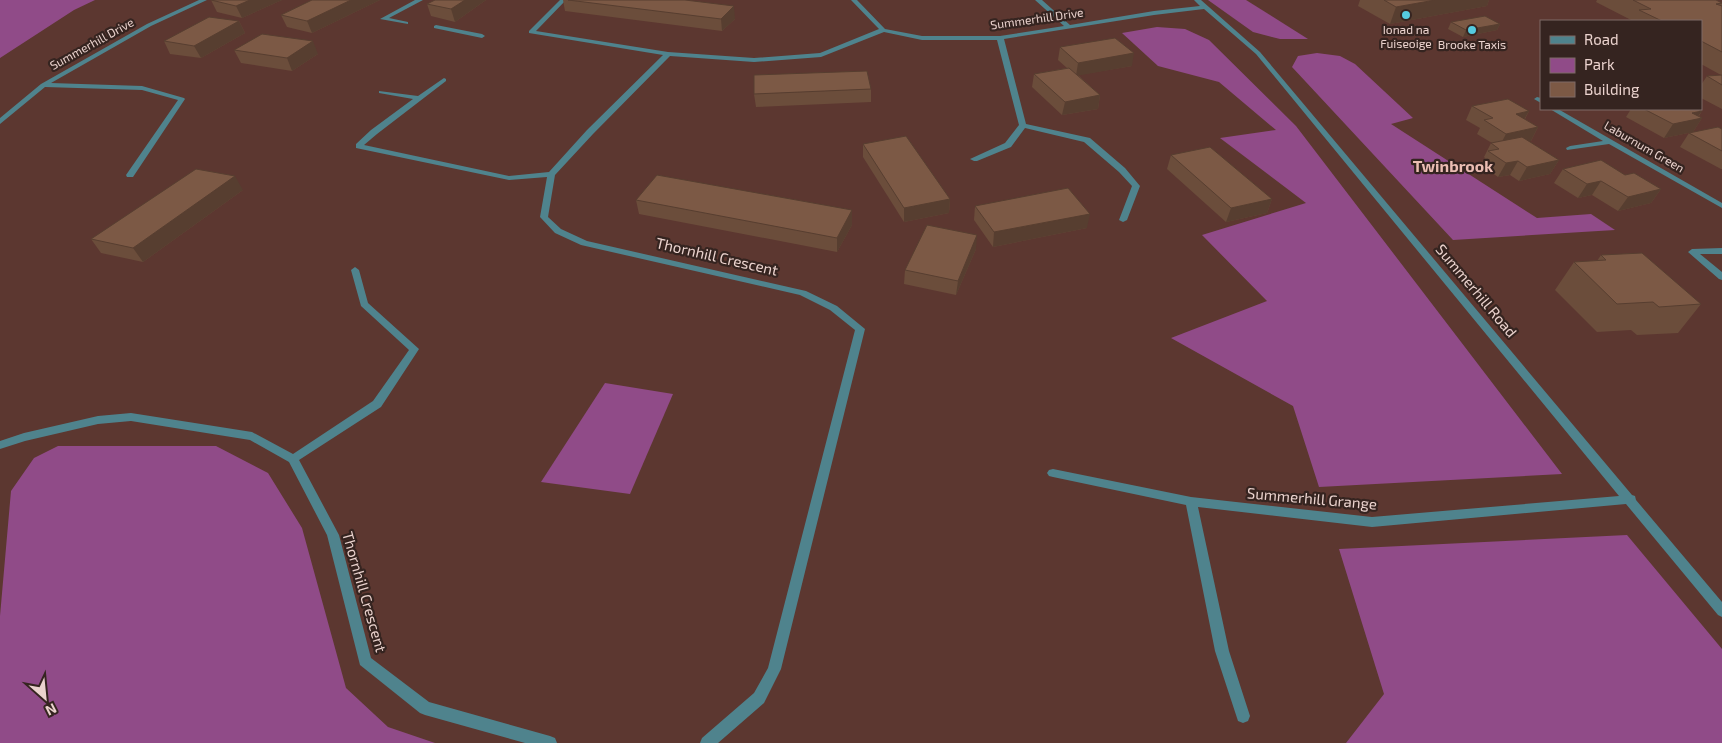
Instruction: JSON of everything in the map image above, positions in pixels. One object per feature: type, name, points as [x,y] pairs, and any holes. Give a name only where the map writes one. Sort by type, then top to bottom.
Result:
[{"type":"street","name":"Summerhill Drive","points":[[0,122],[43,84],[149,25],[204,0]]},
{"type":"street","points":[[406,23],[383,19],[420,0]]},
{"type":"street","points":[[563,0],[531,32],[668,54],[754,60],[821,56],[883,30],[854,0]]},
{"type":"street","points":[[1038,0],[1069,27]]},
{"type":"street","name":"Summerhill Road","points":[[1197,0],[1258,53],[1631,499],[1722,611]]},
{"type":"street","name":"Summerhill Drive","points":[[883,30],[922,38],[1000,38],[1154,13],[1206,7]]},
{"type":"street","points":[[436,27],[482,36]]},
{"type":"street","points":[[1000,38],[1023,125]]},
{"type":"street","points":[[444,80],[417,98],[359,146],[509,178],[551,174],[668,54]]},
{"type":"street","points":[[43,84],[78,88],[142,88],[182,100],[130,175]]},
{"type":"street","points":[[381,92],[417,98]]},
{"type":"street","name":"Laburnum Green","points":[[1556,110],[1722,206]]},
{"type":"street","points":[[974,159],[1008,145],[1023,125]]},
{"type":"street","points":[[1023,125],[1088,140],[1122,170],[1136,186],[1123,220]]},
{"type":"street","points":[[1570,148],[1611,142]]},
{"type":"street","name":"Thornhill Crescent","points":[[551,174],[544,217],[558,231],[584,243],[803,293],[841,311],[860,329],[774,669],[758,698],[707,743]]},
{"type":"street","points":[[1722,251],[1692,252],[1722,278]]},
{"type":"street","points":[[0,446],[24,437],[98,420],[131,417],[252,436],[294,459],[377,404],[414,349],[364,304],[355,270]]},
{"type":"street","name":"Thornhill Crescent","points":[[294,459],[333,535],[365,660],[426,708],[550,743]]},
{"type":"street","name":"Summerhill Grange","points":[[1053,473],[1191,502],[1372,522],[1631,499]]},
{"type":"street","points":[[1191,502],[1222,650],[1243,716]]},
{"type":"green space","points":[[0,0],[95,0],[74,10],[0,58]]},
{"type":"green space","points":[[1208,0],[1246,0],[1308,39],[1280,39],[1253,32]]},
{"type":"green space","points":[[1157,27],[1185,29],[1209,40],[1296,126],[1562,474],[1319,487],[1293,406],[1171,338],[1267,301],[1202,235],[1306,203],[1220,138],[1276,130],[1219,82],[1158,66],[1122,33]]},
{"type":"green space","points":[[1317,53],[1340,56],[1355,64],[1413,118],[1391,124],[1537,218],[1591,214],[1615,230],[1453,240],[1292,67],[1298,56]]},
{"type":"green space","points":[[605,383],[673,394],[630,494],[541,482]]},
{"type":"green space","points":[[58,446],[216,446],[268,473],[302,528],[346,688],[388,727],[435,743],[0,743],[0,616],[11,491],[34,458]]},
{"type":"green space","points":[[1627,535],[1722,649],[1722,743],[1346,743],[1384,694],[1339,549]]},
{"type":"building","points":[[211,0],[250,0],[236,6]]},
{"type":"building","points":[[312,0],[351,0],[307,21],[281,15]]},
{"type":"building","points":[[435,0],[465,0],[451,9],[427,4]]},
{"type":"building","points":[[568,0],[685,0],[734,6],[721,19]]},
{"type":"building","points":[[1384,0],[1435,0],[1396,7]]},
{"type":"building","points":[[1633,0],[1716,0],[1722,3],[1716,4],[1722,6],[1722,52],[1702,42],[1702,20],[1660,20],[1639,10],[1651,9]]},
{"type":"building","points":[[1485,16],[1500,24],[1466,30],[1451,22]]},
{"type":"building","points":[[209,17],[239,21],[194,46],[164,41]]},
{"type":"building","points":[[262,34],[313,41],[287,58],[234,50]]},
{"type":"building","points":[[1115,38],[1134,53],[1078,63],[1060,47]]},
{"type":"building","points":[[1069,68],[1100,95],[1065,102],[1034,74]]},
{"type":"building","points":[[867,71],[871,89],[754,94],[754,75]]},
{"type":"building","points":[[1722,75],[1722,85],[1707,76]]},
{"type":"building","points":[[1508,99],[1529,111],[1516,114],[1538,127],[1506,134],[1484,120],[1493,118],[1472,106]]},
{"type":"building","points":[[1646,110],[1702,111],[1692,113],[1702,118],[1673,124]]},
{"type":"building","points":[[1718,127],[1722,129],[1722,151],[1689,133]]},
{"type":"building","points":[[906,136],[950,199],[904,208],[863,144]]},
{"type":"building","points":[[1522,137],[1559,160],[1527,167],[1518,161],[1506,163],[1488,151],[1499,149],[1491,143]]},
{"type":"building","points":[[1210,147],[1272,199],[1231,208],[1171,155]]},
{"type":"building","points":[[1601,160],[1625,175],[1634,173],[1661,189],[1628,197],[1601,181],[1587,184],[1563,169]]},
{"type":"building","points":[[196,169],[235,176],[133,248],[91,239]]},
{"type":"building","points":[[657,175],[852,210],[837,238],[636,200]]},
{"type":"building","points":[[1068,188],[1090,214],[994,232],[975,206]]},
{"type":"building","points":[[927,225],[977,235],[958,281],[905,270]]},
{"type":"building","points":[[1642,253],[1701,304],[1659,307],[1653,302],[1617,304],[1574,262],[1606,260],[1601,255]]},
{"type":"place","name":"Ionad na Fuiseoige","points":[[1406,15]]},
{"type":"place","name":"Brooke Taxis","points":[[1472,30]]},
{"type":"district","name":"Twinbrook","points":[[1453,166]]}]
